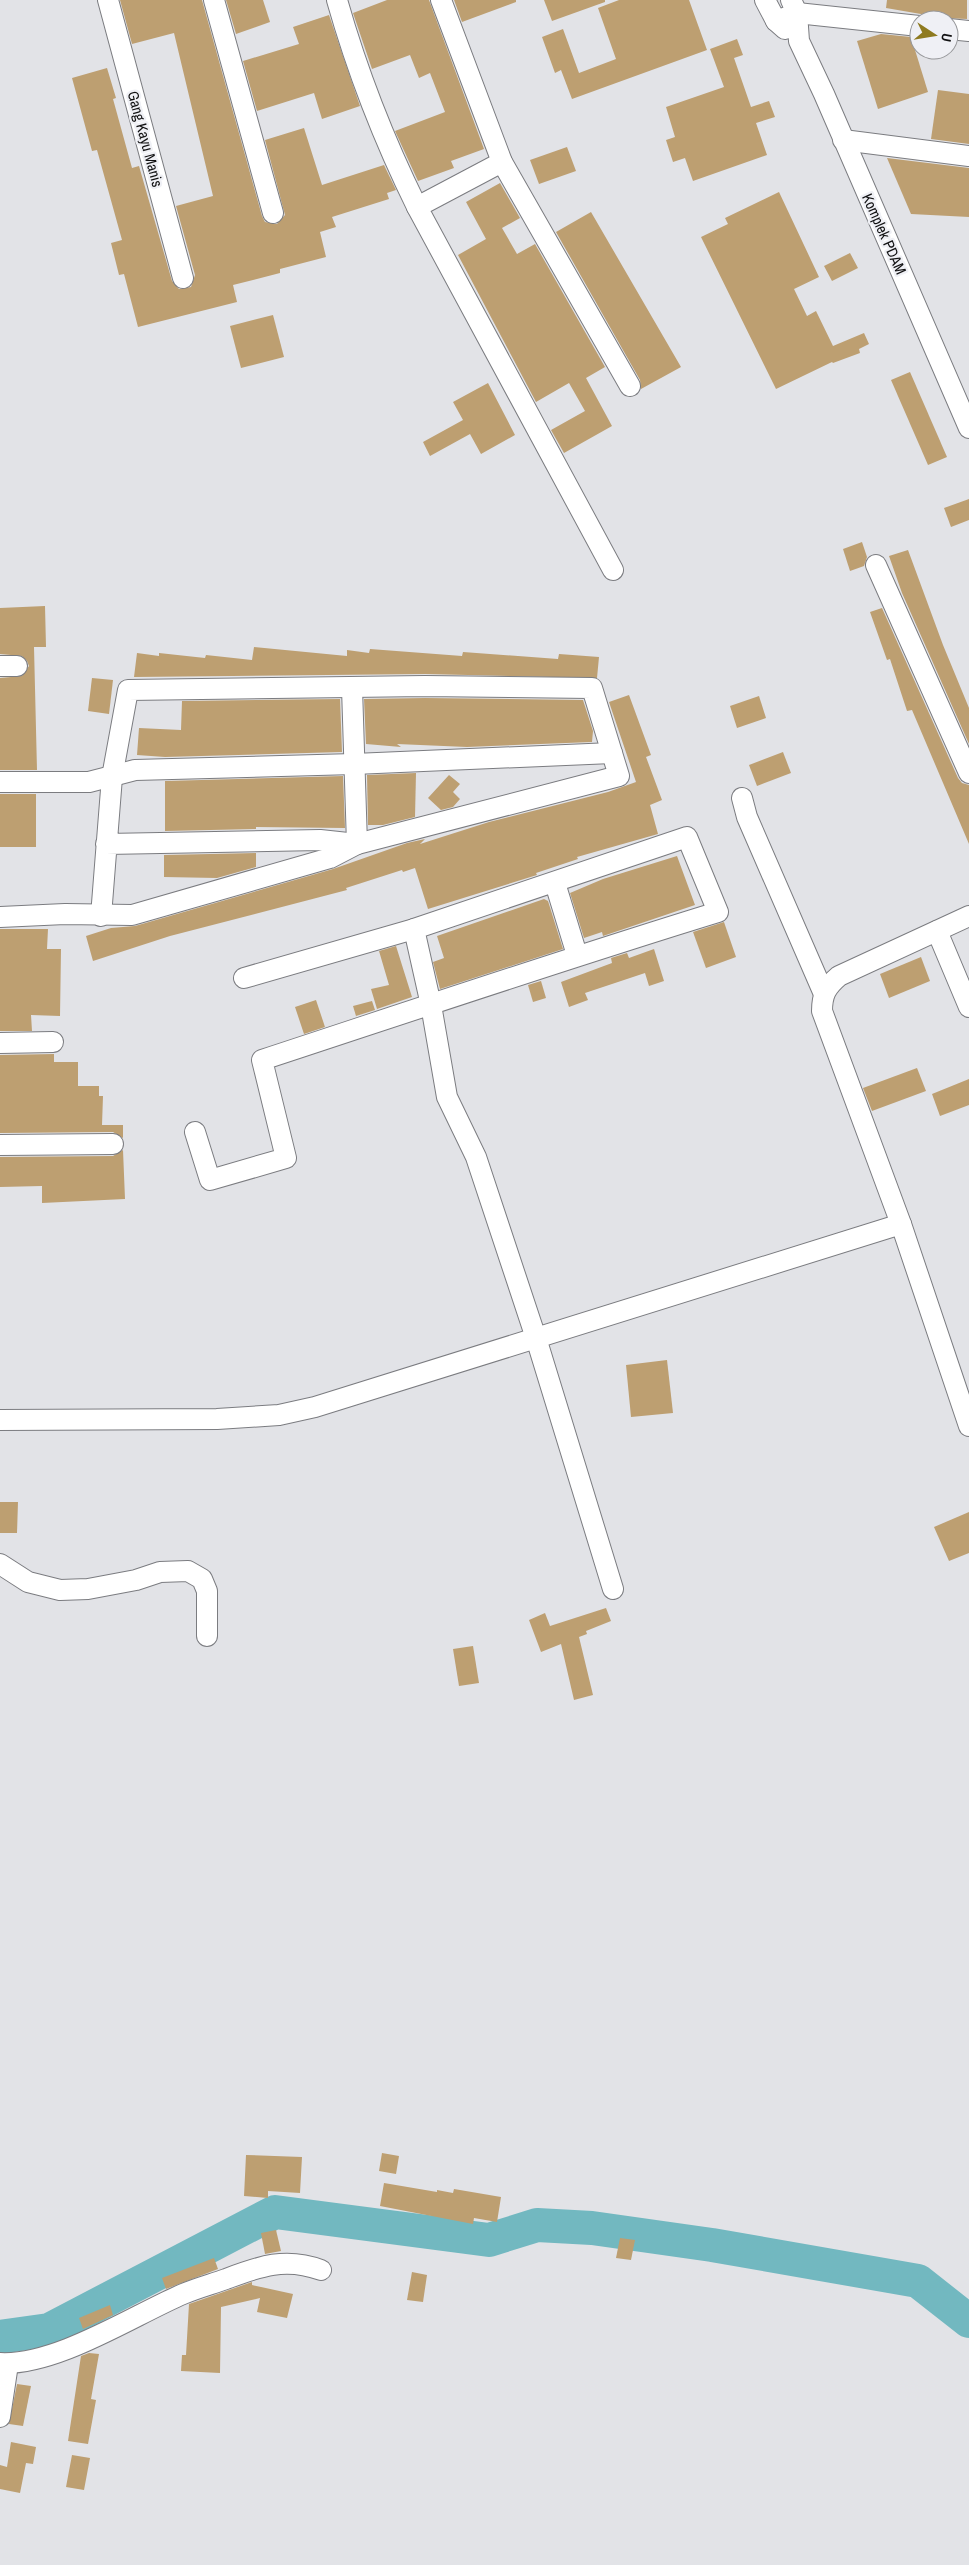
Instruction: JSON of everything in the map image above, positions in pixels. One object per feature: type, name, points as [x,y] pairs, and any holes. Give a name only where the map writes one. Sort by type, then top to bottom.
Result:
[{"type":"street","name":"Gang Kayu Manis","points":[[108,0],[183,278]]},
{"type":"street","points":[[214,0],[273,213]]},
{"type":"street","points":[[337,0],[352,52],[367,93],[400,172],[417,207],[613,570]]},
{"type":"street","points":[[441,0],[502,162],[630,386]]},
{"type":"street","name":"Komplek PDAM","points":[[765,0],[776,21],[799,41]]},
{"type":"street","points":[[776,21],[794,7],[909,24]]},
{"type":"street","name":"Komplek PDAM","points":[[794,7],[799,41],[969,428]]},
{"type":"street","points":[[843,140],[969,156]]},
{"type":"street","points":[[417,207],[502,162]]},
{"type":"street","points":[[876,565],[969,773]]},
{"type":"street","points":[[0,917],[64,914],[101,916],[132,915],[330,858],[357,844],[619,776],[592,688],[425,686],[128,690],[112,777],[101,916]]},
{"type":"street","points":[[352,688],[357,844]]},
{"type":"street","points":[[0,782],[89,782],[135,770],[354,764],[612,753]]},
{"type":"street","points":[[742,798],[747,817],[824,994]]},
{"type":"street","points":[[195,1132],[210,1180],[286,1158],[262,1060],[578,955],[718,912],[688,837],[414,929],[244,978]]},
{"type":"street","points":[[106,844],[320,840],[357,844]]},
{"type":"street","points":[[555,883],[578,955]]},
{"type":"street","points":[[969,916],[839,976],[829,985],[824,994],[822,1011],[901,1224],[969,1426]]},
{"type":"street","points":[[414,929],[431,1005],[447,1097],[476,1157],[536,1338],[613,1589]]},
{"type":"street","points":[[937,931],[969,1007]]},
{"type":"street","points":[[0,1043],[53,1042]]},
{"type":"street","points":[[0,1145],[114,1144]]},
{"type":"street","points":[[0,1420],[270,1416],[315,1407],[901,1224]]},
{"type":"street","points":[[0,1564],[28,1582],[60,1590],[88,1589],[136,1580],[160,1572],[188,1571],[202,1579],[207,1591],[207,1636]]},
{"type":"street","points":[[0,2417],[4,2364],[52,2354],[184,2294],[241,2273],[291,2262],[303,2263],[321,2270]]},
{"type":"building","points":[[120,0],[202,0],[265,222],[277,224],[285,215],[265,140],[304,128],[322,185],[384,165],[396,190],[387,193],[389,199],[332,217],[336,227],[320,232],[326,257],[280,269],[280,273],[233,285],[237,302],[138,327],[124,274],[119,275],[111,243],[122,240],[97,150],[92,151],[72,78],[107,68],[116,98],[113,99],[132,168],[139,166],[172,281],[179,289],[191,287],[195,275],[176,206],[213,196],[174,33],[132,44]]},
{"type":"building","points":[[226,0],[263,0],[270,22],[236,34]]},
{"type":"building","points":[[387,0],[429,0],[484,149],[451,161],[454,168],[418,181],[395,131],[445,112],[430,73],[419,78],[410,55],[372,69],[353,13]]},
{"type":"building","points":[[454,0],[516,0],[516,2],[462,22]]},
{"type":"building","points":[[544,0],[605,0],[605,2],[552,21]]},
{"type":"building","points":[[619,0],[689,0],[707,50],[572,99],[561,70],[555,73],[542,37],[563,29],[579,73],[616,59],[598,8]]},
{"type":"building","points":[[887,0],[967,0],[967,19],[959,19],[959,10],[909,10],[909,12],[886,8]]},
{"type":"building","points":[[329,15],[360,106],[322,119],[314,93],[257,111],[243,61],[299,44],[293,27]]},
{"type":"building","points":[[881,34],[909,37],[909,60],[918,60],[928,92],[878,109],[857,41]]},
{"type":"building","points":[[737,39],[743,55],[734,58],[751,107],[769,101],[775,117],[756,123],[767,155],[693,181],[685,158],[673,162],[666,140],[675,137],[666,107],[724,87],[710,49]]},
{"type":"building","points":[[938,90],[969,94],[969,144],[931,139]]},
{"type":"building","points":[[567,147],[576,171],[539,184],[530,160]]},
{"type":"building","points":[[887,158],[969,168],[969,217],[911,214]]},
{"type":"building","points":[[500,183],[520,218],[502,228],[517,254],[535,244],[605,367],[586,378],[612,426],[564,453],[551,430],[585,411],[569,383],[536,402],[458,255],[486,239],[466,202]]},
{"type":"building","points":[[779,192],[819,277],[794,289],[807,316],[816,311],[833,346],[864,333],[869,344],[859,349],[860,353],[832,362],[776,389],[701,237],[728,224],[725,218]]},
{"type":"building","points":[[591,212],[681,367],[641,389],[640,380],[556,232]]},
{"type":"building","points":[[850,253],[858,268],[832,281],[824,266]]},
{"type":"building","points":[[273,315],[284,357],[241,368],[230,326]]},
{"type":"building","points":[[910,372],[947,457],[928,465],[891,380]]},
{"type":"building","points":[[488,383],[515,435],[481,454],[470,434],[430,456],[423,442],[463,420],[453,402]]},
{"type":"building","points":[[969,499],[969,520],[951,527],[944,508]]},
{"type":"building","points":[[862,542],[867,557],[864,566],[850,571],[843,549]]},
{"type":"building","points":[[908,550],[943,645],[969,708],[969,744],[902,593],[889,556]]},
{"type":"building","points":[[45,606],[46,647],[34,647],[37,770],[0,770],[0,678],[22,676],[29,666],[22,656],[0,654],[0,608]]},
{"type":"building","points":[[882,608],[958,778],[962,783],[969,785],[969,844],[912,710],[907,711],[890,659],[887,660],[870,612]]},
{"type":"building","points":[[254,647],[347,656],[347,650],[369,653],[370,649],[462,656],[463,652],[558,659],[559,654],[599,657],[597,678],[425,674],[134,677],[137,653],[159,656],[159,653],[205,658],[206,655],[252,660]]},
{"type":"building","points":[[92,678],[113,680],[109,714],[88,711]]},
{"type":"building","points":[[629,695],[651,755],[646,757],[662,800],[650,805],[658,834],[577,857],[578,859],[536,873],[537,875],[428,909],[415,868],[403,872],[402,870],[346,888],[347,890],[170,936],[93,961],[86,936],[111,928],[135,926],[333,869],[407,843],[425,839],[420,844],[489,822],[608,792],[636,782],[609,702]]},
{"type":"building","points":[[759,696],[766,718],[737,728],[730,706]]},
{"type":"building","points":[[340,699],[342,752],[165,757],[137,755],[139,728],[181,730],[182,701]]},
{"type":"building","points":[[364,699],[583,700],[593,731],[592,742],[467,747],[397,744],[401,747],[366,744]]},
{"type":"building","points":[[783,752],[791,773],[757,786],[749,765]]},
{"type":"building","points":[[416,773],[415,817],[383,825],[368,825],[367,775]]},
{"type":"building","points":[[449,775],[460,784],[453,792],[460,799],[453,807],[441,810],[428,798]]},
{"type":"building","points":[[343,776],[345,828],[256,827],[256,829],[165,831],[165,781]]},
{"type":"building","points":[[0,794],[36,794],[36,847],[0,847]]},
{"type":"building","points":[[256,853],[256,867],[217,878],[164,877],[164,855]]},
{"type":"building","points":[[677,856],[695,905],[603,936],[602,932],[584,938],[570,893],[603,879]]},
{"type":"building","points":[[544,899],[548,901],[563,949],[440,989],[433,962],[444,958],[437,936]]},
{"type":"building","points":[[724,922],[736,957],[706,968],[693,932]]},
{"type":"building","points":[[0,929],[48,929],[47,949],[61,949],[60,1016],[31,1015],[32,1031],[0,1031]]},
{"type":"building","points":[[396,946],[412,997],[377,1009],[371,989],[389,985],[379,951]]},
{"type":"building","points":[[654,949],[664,981],[649,986],[645,973],[585,993],[588,1000],[569,1007],[561,982],[612,963],[611,958],[627,953],[629,958]]},
{"type":"building","points":[[921,957],[930,981],[889,998],[880,974]]},
{"type":"building","points":[[541,981],[546,998],[533,1002],[528,985]]},
{"type":"building","points":[[316,1000],[325,1027],[304,1034],[295,1007]]},
{"type":"building","points":[[372,1001],[375,1010],[356,1016],[353,1006]]},
{"type":"building","points":[[54,1054],[54,1062],[78,1062],[78,1086],[99,1086],[99,1096],[103,1096],[102,1125],[123,1125],[123,1138],[113,1132],[0,1133],[0,1055]]},
{"type":"building","points":[[917,1068],[926,1091],[872,1111],[863,1088]]},
{"type":"building","points":[[969,1079],[969,1105],[940,1116],[932,1094]]},
{"type":"building","points":[[123,1150],[125,1199],[42,1203],[42,1186],[0,1187],[0,1157],[113,1156]]},
{"type":"building","points":[[667,1360],[673,1413],[631,1417],[626,1365]]},
{"type":"building","points":[[0,1502],[18,1502],[17,1533],[0,1533]]},
{"type":"building","points":[[969,1512],[969,1553],[949,1561],[934,1527]]},
{"type":"building","points":[[606,1608],[611,1621],[586,1631],[587,1634],[579,1637],[593,1695],[574,1700],[561,1644],[541,1652],[529,1620],[545,1613],[550,1626]]},
{"type":"building","points":[[473,1646],[479,1683],[459,1686],[453,1649]]},
{"type":"building","points":[[382,2153],[399,2156],[396,2174],[379,2171]]},
{"type":"building","points":[[246,2155],[302,2157],[300,2193],[268,2191],[268,2198],[244,2196]]},
{"type":"building","points":[[384,2183],[437,2192],[437,2190],[453,2193],[454,2189],[501,2197],[497,2222],[474,2218],[473,2224],[380,2206]]},
{"type":"building","points":[[276,2230],[281,2251],[265,2254],[261,2233]]},
{"type":"building","points":[[620,2238],[635,2240],[631,2260],[616,2258]]},
{"type":"building","points":[[214,2258],[218,2269],[166,2289],[162,2278]]},
{"type":"building","points":[[412,2272],[427,2275],[423,2302],[407,2300]]},
{"type":"building","points":[[252,2282],[252,2285],[293,2294],[287,2318],[257,2312],[260,2298],[221,2307],[220,2373],[181,2371],[182,2355],[186,2355],[189,2304]]},
{"type":"building","points":[[110,2305],[113,2315],[83,2329],[79,2318]]},
{"type":"building","points":[[89,2353],[99,2354],[91,2399],[96,2400],[88,2444],[68,2441],[81,2356]]},
{"type":"building","points":[[17,2384],[31,2386],[23,2426],[9,2424]]},
{"type":"building","points":[[11,2442],[36,2447],[33,2464],[26,2463],[20,2493],[0,2489],[0,2465],[7,2467]]},
{"type":"building","points":[[72,2455],[90,2458],[84,2490],[66,2487]]},
{"type":"waterway","points":[[0,2337],[49,2330],[275,2212],[489,2240],[537,2225],[592,2228],[712,2245],[918,2281],[969,2321]]}]
